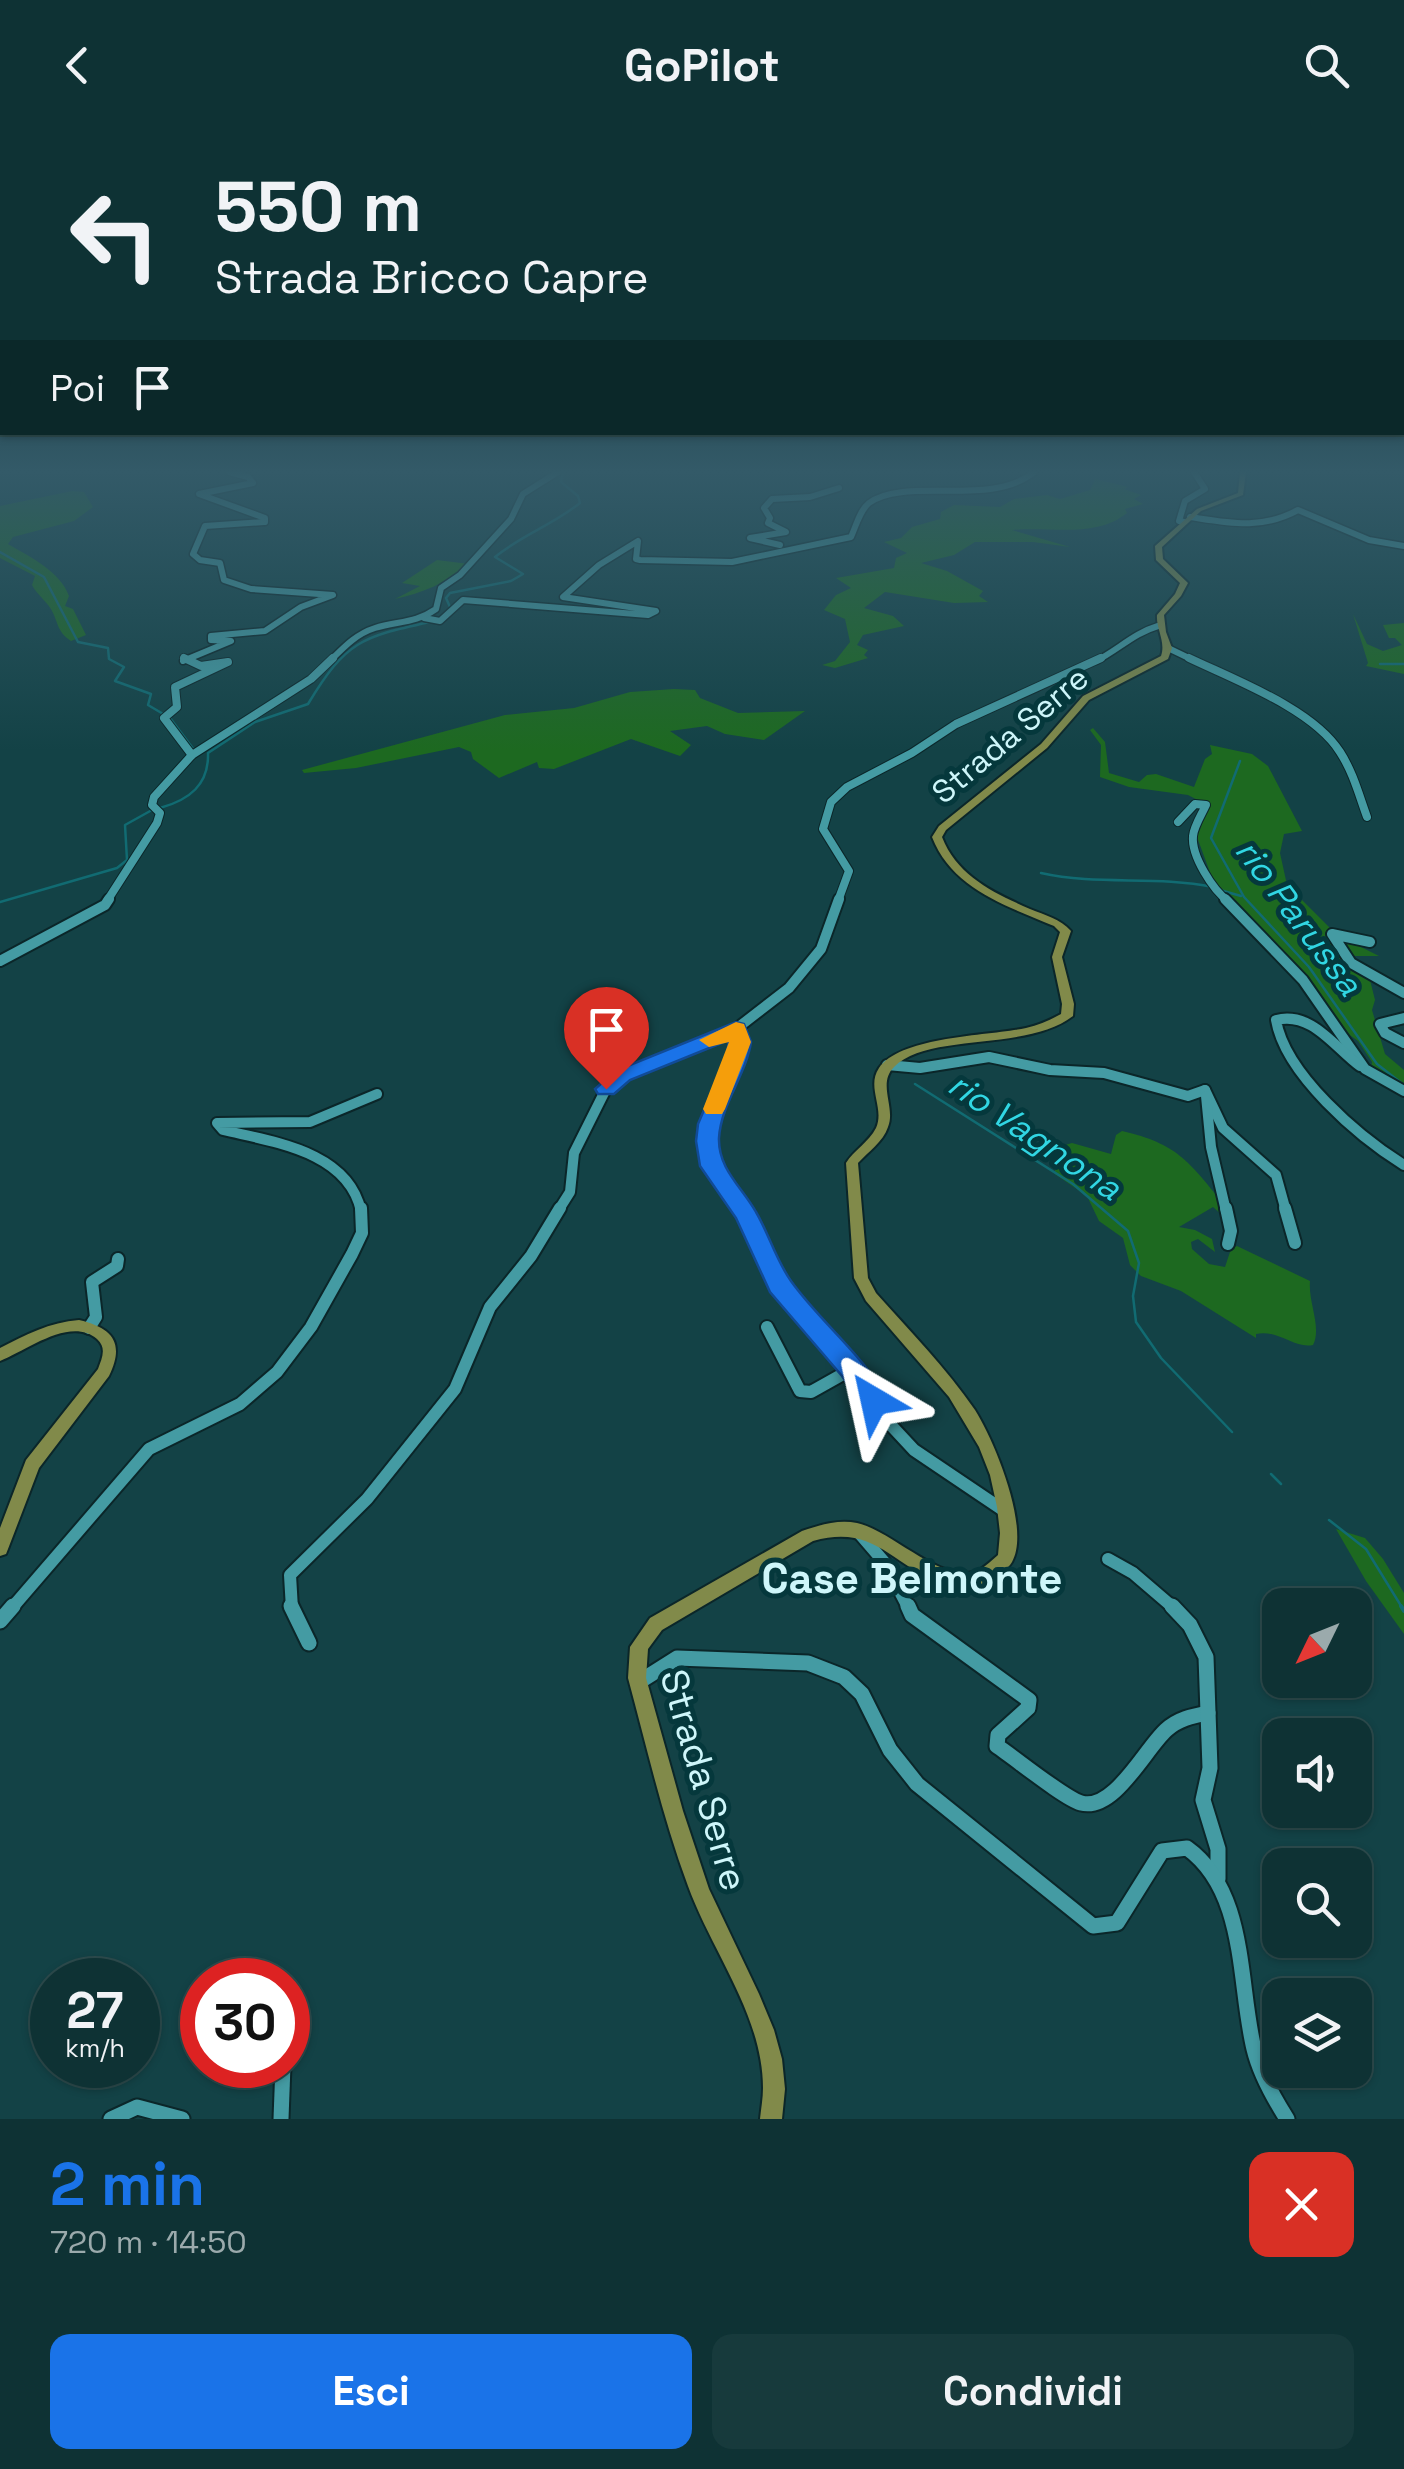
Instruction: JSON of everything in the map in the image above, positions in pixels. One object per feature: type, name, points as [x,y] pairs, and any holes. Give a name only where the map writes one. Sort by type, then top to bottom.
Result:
[{"type":"main road","points":[[1165,565],[1184,583],[1163,608],[1158,626],[1168,648]]},
{"type":"main road","name":"Strada Serre","points":[[886,1065],[926,1048],[1043,1029],[1067,1016],[1068,1004],[1056,956],[1066,931],[976,886],[950,860],[937,837],[942,828],[1044,746],[1086,698],[1154,665],[1165,657],[1168,648]]},
{"type":"main road","points":[[856,1530],[875,1537],[927,1571],[962,1581],[994,1571],[1010,1545],[998,1464],[965,1404],[870,1297],[861,1278],[852,1162],[882,1130],[885,1114],[880,1087],[886,1065]]},
{"type":"main road","points":[[0,1354],[49,1331],[89,1328],[102,1334],[110,1346],[104,1372],[32,1465],[0,1549]]},
{"type":"main road","name":"Strada Serre","points":[[771,2119],[774,2080],[770,2047],[698,1887],[638,1682],[636,1663],[650,1630],[665,1616],[808,1536],[828,1529],[856,1530]]},
{"type":"street","points":[[196,752],[167,716],[176,707],[177,684],[228,664],[221,661],[197,665],[182,661],[198,650],[230,641],[210,637],[265,630],[301,608],[333,596],[246,588],[224,580],[220,565]]},
{"type":"street","points":[[430,620],[439,606],[442,588],[469,565]]},
{"type":"street","points":[[0,961],[105,905],[157,822],[158,812],[152,802],[196,752],[311,680],[355,637],[376,628],[452,614],[456,602],[463,600],[648,615],[656,611],[562,596],[572,584],[603,565]]},
{"type":"street","points":[[309,1643],[289,1603],[290,1575],[367,1499],[455,1389],[490,1307],[531,1256],[570,1192],[574,1153],[606,1089],[623,1076],[736,1029],[789,988],[822,949],[836,901],[850,871],[848,863],[830,846],[822,828],[830,802],[840,792],[956,724],[1115,652],[1140,632],[1158,626]]},
{"type":"street","points":[[1168,648],[1266,698],[1331,740],[1343,757],[1367,817]]},
{"type":"street","points":[[1178,822],[1194,804],[1206,805],[1193,834],[1214,888],[1303,980],[1365,1069]]},
{"type":"street","points":[[1370,942],[1332,934],[1351,963],[1404,993]]},
{"type":"street","points":[[1404,1091],[1365,1069],[1306,1020],[1289,1016],[1276,1020],[1274,1029],[1283,1044],[1326,1102],[1373,1147],[1404,1165]]},
{"type":"street","points":[[1404,1018],[1380,1024],[1385,1033],[1404,1043]]},
{"type":"street","points":[[736,1029],[740,1042],[738,1056],[710,1124],[707,1141],[712,1166],[746,1215],[779,1285],[852,1369],[887,1421],[914,1450],[1006,1512]]},
{"type":"street","points":[[886,1065],[920,1068],[989,1057],[1050,1070],[1104,1073],[1188,1096],[1204,1090]]},
{"type":"street","points":[[1204,1090],[1213,1101],[1222,1128],[1276,1175],[1295,1243]]},
{"type":"street","points":[[1204,1090],[1208,1133],[1231,1231],[1228,1244]]},
{"type":"street","points":[[0,1621],[148,1449],[242,1403],[281,1367],[362,1233],[363,1215],[356,1194],[334,1164],[222,1130],[218,1123],[310,1122],[378,1094]]},
{"type":"street","points":[[89,1328],[96,1317],[92,1282],[117,1266],[118,1259]]},
{"type":"street","points":[[767,1327],[800,1391],[810,1392],[852,1369]]},
{"type":"street","points":[[856,1530],[885,1563],[912,1614],[1029,1700],[1028,1708],[996,1737],[1000,1748],[1081,1803],[1097,1802],[1118,1787],[1169,1724],[1182,1715],[1208,1713]]},
{"type":"street","points":[[1108,1559],[1134,1572],[1190,1625],[1206,1657],[1210,1768],[1204,1800],[1215,1834],[1218,1880]]},
{"type":"street","points":[[638,1682],[677,1658],[793,1662],[834,1672],[862,1694],[890,1750],[917,1784],[1092,1926],[1102,1928],[1117,1922],[1154,1859],[1170,1847],[1180,1847],[1202,1858],[1226,1899],[1259,2065],[1287,2119]]},
{"type":"street","points":[[281,2119],[282,2088]]},
{"type":"street","points":[[111,2119],[124,2108],[139,2104],[182,2119]]},
{"type":"green space","points":[[13,565],[41,565],[59,579],[69,596],[65,606],[73,609],[86,635],[71,641],[61,632],[51,609],[32,585],[35,576]]},
{"type":"green space","points":[[430,565],[468,565],[434,586],[395,599],[420,586],[402,583]]},
{"type":"green space","points":[[895,565],[927,565],[947,571],[983,591],[979,596],[988,602],[954,603],[885,592],[864,608],[893,616],[904,626],[863,635],[857,645],[868,650],[864,655],[868,658],[835,668],[822,665],[835,661],[850,642],[845,619],[824,610],[836,595],[851,588],[836,578]]},
{"type":"green space","points":[[1353,614],[1367,644],[1383,651],[1402,645],[1389,638],[1383,625],[1404,623],[1404,674],[1366,666]]},
{"type":"green space","points":[[695,690],[700,698],[738,713],[805,711],[764,740],[725,734],[707,726],[670,731],[691,745],[680,756],[631,739],[554,769],[539,768],[537,762],[499,778],[473,759],[471,752],[459,747],[356,768],[304,773],[302,770],[505,715],[574,708],[630,692]]},
{"type":"green space","points":[[1093,728],[1105,742],[1109,773],[1139,782],[1156,774],[1194,787],[1205,759],[1212,754],[1210,745],[1252,754],[1268,766],[1302,831],[1284,834],[1280,853],[1287,885],[1337,935],[1379,956],[1350,956],[1370,980],[1375,1000],[1372,1010],[1385,1054],[1404,1070],[1404,1083],[1371,1068],[1372,1062],[1358,1041],[1340,1028],[1247,913],[1215,886],[1197,837],[1209,806],[1188,795],[1129,787],[1100,777],[1101,745],[1090,730]]},
{"type":"green space","points":[[1122,1131],[1169,1148],[1223,1203],[1222,1215],[1213,1207],[1179,1227],[1212,1239],[1215,1252],[1198,1239],[1191,1242],[1192,1249],[1209,1264],[1225,1267],[1231,1249],[1237,1246],[1310,1281],[1316,1330],[1313,1345],[1264,1333],[1256,1334],[1256,1338],[1181,1291],[1141,1276],[1130,1265],[1123,1238],[1099,1221],[1087,1196],[1055,1174],[1065,1145],[1072,1143],[1111,1154],[1116,1135]]},
{"type":"green space","points":[[1336,1529],[1365,1538],[1383,1559],[1404,1593],[1404,1634],[1372,1588]]},
{"type":"waterway","points":[[23,565],[44,577],[78,642],[108,648],[109,659],[124,667],[115,681],[151,694],[148,705],[170,718],[194,750]]},
{"type":"waterway","points":[[450,607],[446,598],[450,593],[511,581],[523,574],[508,565]]},
{"type":"waterway","points":[[160,808],[195,790],[205,774],[208,753],[255,722],[308,704],[333,667],[357,645],[387,632],[430,622]]},
{"type":"waterway","points":[[1380,664],[1404,664]]},
{"type":"waterway","name":"rio Parussa","points":[[1240,761],[1211,838],[1244,897],[1309,967],[1377,1064],[1404,1085]]},
{"type":"waterway","points":[[0,902],[117,868],[127,860],[125,825],[152,810]]},
{"type":"waterway","points":[[1041,873],[1213,887]]},
{"type":"waterway","points":[[1220,890],[1241,896]]},
{"type":"waterway","name":"rio Vagnona","points":[[915,1084],[1073,1184],[1128,1231],[1139,1263],[1133,1296],[1136,1322],[1161,1358],[1232,1432]]},
{"type":"waterway","points":[[1271,1474],[1281,1484]]},
{"type":"waterway","name":"rio Vagnona","points":[[1329,1520],[1366,1549],[1403,1609]]},
{"type":"waterway","name":"rio Vagnona","points":[[1401,1606],[1404,1611]]},
{"type":"slow traffic","points":[[709,1040],[736,1029],[740,1042],[738,1056],[714,1109]]},
{"type":"district","name":"Case Belmonte","points":[[912,1578]]},
{"type":"route","points":[[606,1089],[623,1076],[736,1029],[740,1042],[738,1056],[712,1114],[708,1156],[746,1215],[779,1285],[852,1369],[874,1401]]}]
